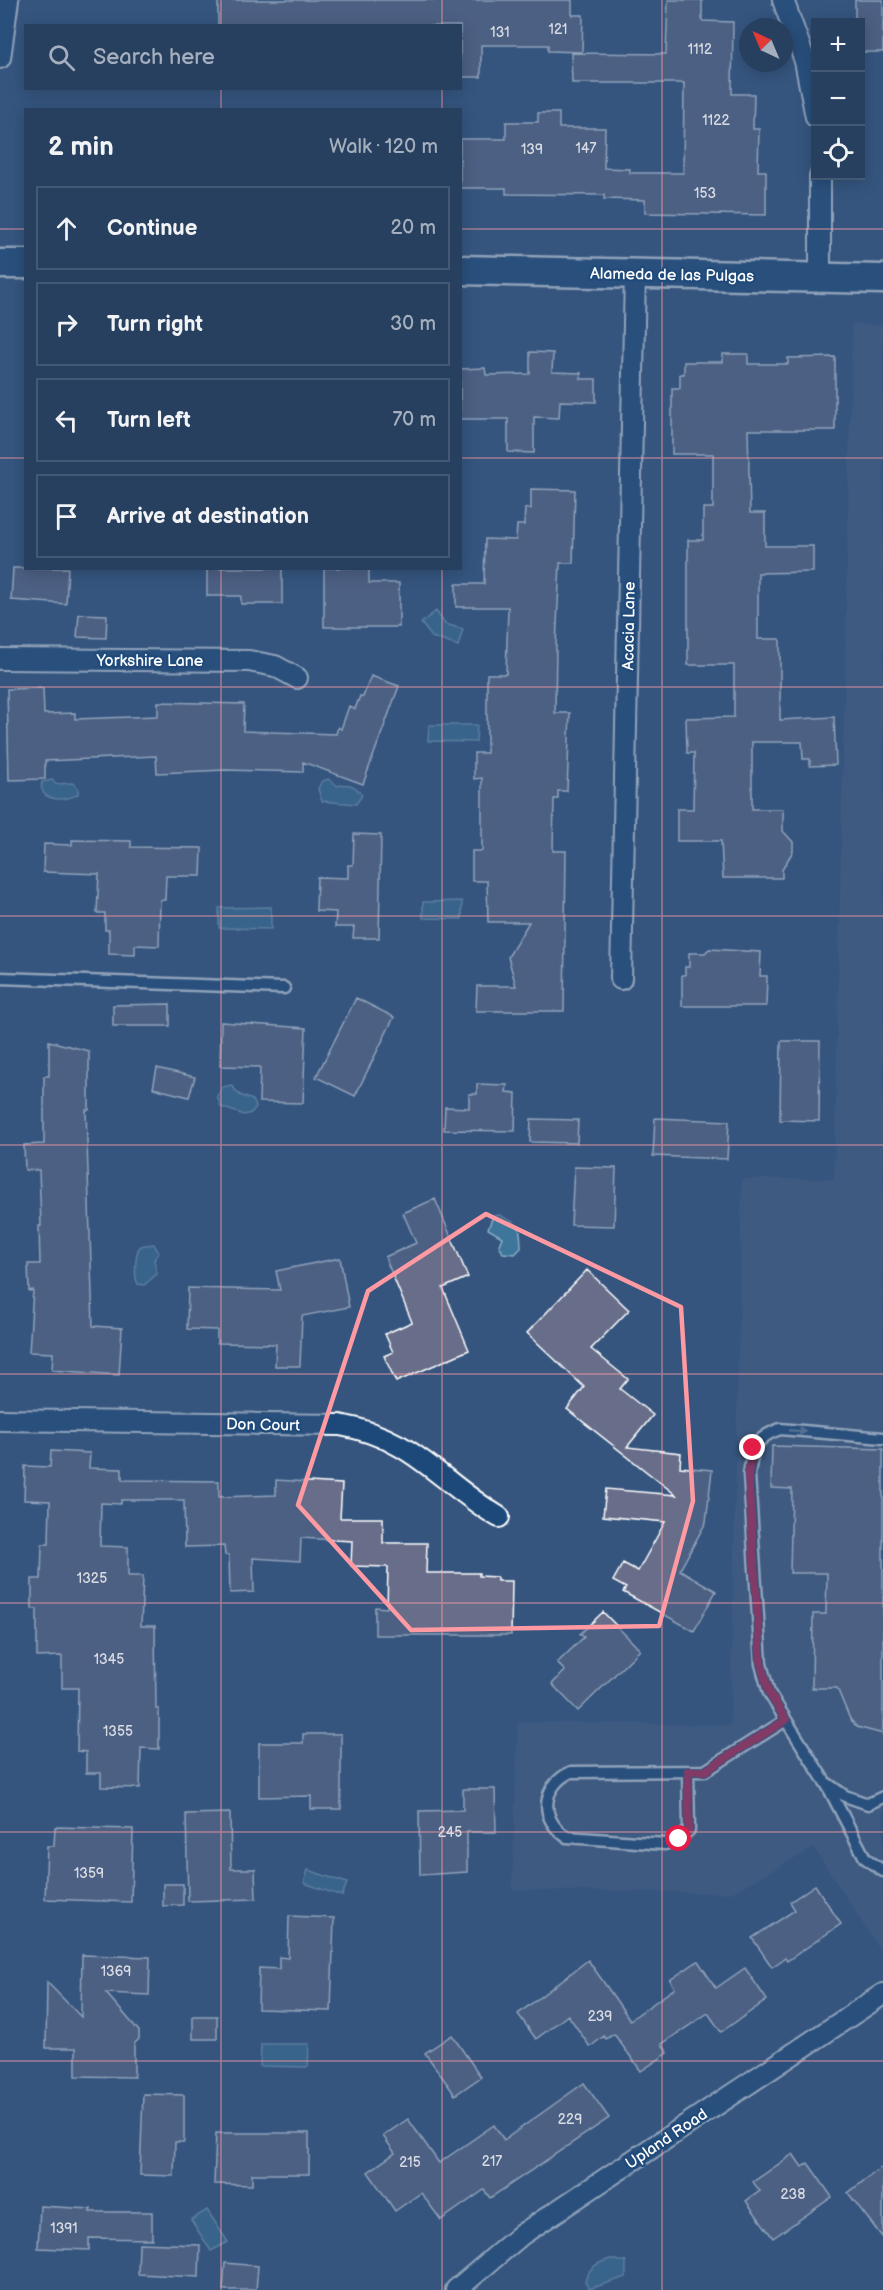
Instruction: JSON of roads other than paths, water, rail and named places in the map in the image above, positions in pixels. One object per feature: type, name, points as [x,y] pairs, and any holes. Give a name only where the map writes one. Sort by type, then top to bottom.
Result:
[{"type":"main road","points":[[0,264],[24,264]]},
{"type":"main road","name":"Alameda de las Pulgas","points":[[462,270],[883,279]]},
{"type":"street","points":[[0,58],[8,0]]},
{"type":"street","points":[[783,0],[805,61],[811,92]]},
{"type":"street","points":[[820,180],[820,277]]},
{"type":"street","name":"Acacia Lane","points":[[621,980],[635,273]]},
{"type":"street","name":"Yorkshire Lane","points":[[0,659],[249,661],[275,666],[297,678]]},
{"type":"street","name":"Don Court","points":[[0,1420],[353,1427],[371,1430],[421,1457],[474,1502],[499,1517]]},
{"type":"street","name":"Upland Road","points":[[456,2290],[521,2235],[883,1994]]},
{"type":"lane","points":[[0,978],[284,988]]},
{"type":"lane","points":[[883,1438],[780,1429],[764,1434],[753,1448],[748,1474],[761,1664],[769,1693],[825,1782],[865,1858],[883,1871]]},
{"type":"lane","points":[[688,1771],[689,1830],[679,1839],[665,1844],[567,1837],[556,1830],[548,1815],[548,1794],[558,1778],[571,1772],[688,1771],[705,1771],[786,1720]]},
{"type":"lane","points":[[825,1782],[845,1796],[868,1804],[883,1797]]}]
